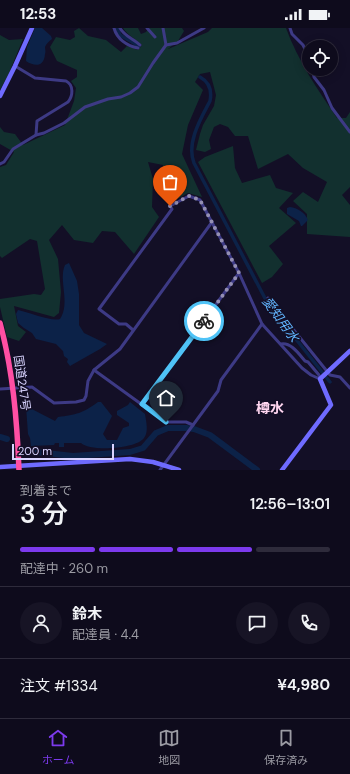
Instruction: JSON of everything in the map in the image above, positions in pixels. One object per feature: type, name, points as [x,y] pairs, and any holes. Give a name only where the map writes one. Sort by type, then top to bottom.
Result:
[{"type":"highway","name":"国道247号","points":[[0,323],[6,348],[16,407],[19,468]]},
{"type":"street","points":[[0,96],[32,28]]},
{"type":"street","points":[[114,28],[118,37],[123,41],[139,46],[135,40],[123,32],[120,28]]},
{"type":"street","points":[[147,28],[155,37]]},
{"type":"street","points":[[163,28],[166,45]]},
{"type":"street","points":[[0,164],[4,162],[13,149],[36,135],[44,133],[64,123],[85,107],[108,99],[130,94],[138,87],[166,45],[177,43],[204,28]]},
{"type":"street","points":[[290,28],[292,34],[302,44]]},
{"type":"street","points":[[15,66],[35,78],[66,81],[69,82],[72,87],[71,98],[68,102],[37,121],[36,135]]},
{"type":"street","points":[[314,76],[324,90],[332,108],[350,132]]},
{"type":"street","points":[[133,330],[126,324],[119,324],[99,309],[172,209],[170,206],[189,196],[200,200],[239,273],[262,324],[302,368],[311,375],[321,378]]},
{"type":"street","points":[[0,389],[32,387],[54,403],[81,402],[86,398],[88,381],[94,370],[120,349],[212,222]]},
{"type":"street","points":[[142,404],[239,273]]},
{"type":"street","points":[[268,298],[330,375],[340,377],[350,388]]},
{"type":"street","points":[[160,470],[218,391],[221,380],[262,324]]},
{"type":"street","points":[[281,344],[286,343],[289,345],[319,375],[331,405],[282,470]]},
{"type":"street","points":[[321,378],[350,351]]},
{"type":"street","points":[[312,367],[319,362]]},
{"type":"street","points":[[94,370],[166,422],[186,422],[191,428]]},
{"type":"street","points":[[0,468],[19,468],[116,459],[142,460],[179,470]]},
{"type":"green space","points":[[79,28],[88,36],[106,40],[121,52],[127,46],[138,50],[142,45],[123,28],[138,28],[141,34],[146,32],[149,28],[182,28],[184,31],[178,41],[168,49],[208,32],[212,28],[286,28],[302,64],[302,76],[310,76],[337,118],[346,118],[350,112],[350,187],[342,195],[350,205],[350,237],[307,234],[307,214],[293,201],[303,192],[318,202],[327,182],[303,168],[288,154],[258,169],[248,136],[235,136],[228,127],[220,124],[214,127],[209,140],[211,149],[205,152],[196,150],[203,125],[214,106],[216,95],[210,72],[200,74],[195,82],[203,90],[188,125],[182,154],[202,197],[188,193],[168,204],[163,198],[163,165],[148,162],[153,179],[152,207],[159,217],[134,254],[115,232],[102,231],[93,243],[74,240],[62,225],[49,240],[58,259],[61,292],[59,313],[54,317],[14,306],[18,326],[26,332],[19,341],[7,337],[0,307],[0,299],[34,294],[41,295],[45,289],[37,241],[30,239],[2,258],[0,256],[0,167],[6,165],[14,152],[0,144],[0,127],[4,132],[15,134],[23,145],[65,125],[74,101],[76,88],[71,81],[77,77],[77,70],[57,61],[50,47],[56,37],[70,40],[75,37],[74,31]]},
{"type":"green space","points":[[0,35],[9,40],[23,39],[9,73],[0,90]]},
{"type":"green space","points":[[233,146],[235,168],[242,183],[270,175],[276,188],[293,193],[279,208],[296,223],[269,246],[283,264],[272,277],[262,283],[198,162],[205,157]]},
{"type":"water","points":[[35,28],[42,28],[51,36],[52,39],[45,47],[43,61],[38,65],[26,61],[27,47]]},
{"type":"water","points":[[287,208],[295,208],[307,217],[308,220],[302,226],[299,221],[287,214]]},
{"type":"water","points":[[69,263],[77,281],[79,294],[79,325],[84,333],[107,344],[70,366],[67,362],[68,359],[64,356],[63,351],[56,344],[36,339],[32,333],[18,323],[16,314],[18,310],[46,318],[56,320],[60,319],[63,313],[65,299],[63,271],[65,265]]},
{"type":"water","points":[[98,402],[101,402],[112,416],[103,434],[107,440],[117,440],[123,428],[129,426],[129,423],[117,415],[117,411],[128,405],[130,402],[145,414],[147,430],[146,436],[139,442],[132,445],[113,448],[94,448],[81,443],[64,443],[64,447],[59,447],[59,443],[55,443],[54,445],[31,446],[28,434],[26,406],[55,421],[58,417],[79,413]]},
{"type":"waterway","name":"愛知用水","points":[[117,28],[120,35],[139,46]]},
{"type":"waterway","name":"愛知用水","points":[[200,77],[208,84],[211,97],[193,139],[192,155],[194,163],[268,304],[330,382]]},
{"type":"waterway","points":[[37,452],[73,456],[130,452],[143,448],[156,433],[168,428],[186,428],[194,429],[210,435],[257,470]]},
{"type":"waterway","points":[[0,437],[7,439]]},
{"type":"way so far","points":[[170,206],[189,196],[200,200],[239,273],[204,321]]},
{"type":"district","name":"樽水","points":[[270,408]]},
{"type":"route","points":[[166,422],[142,404],[204,321]]}]
